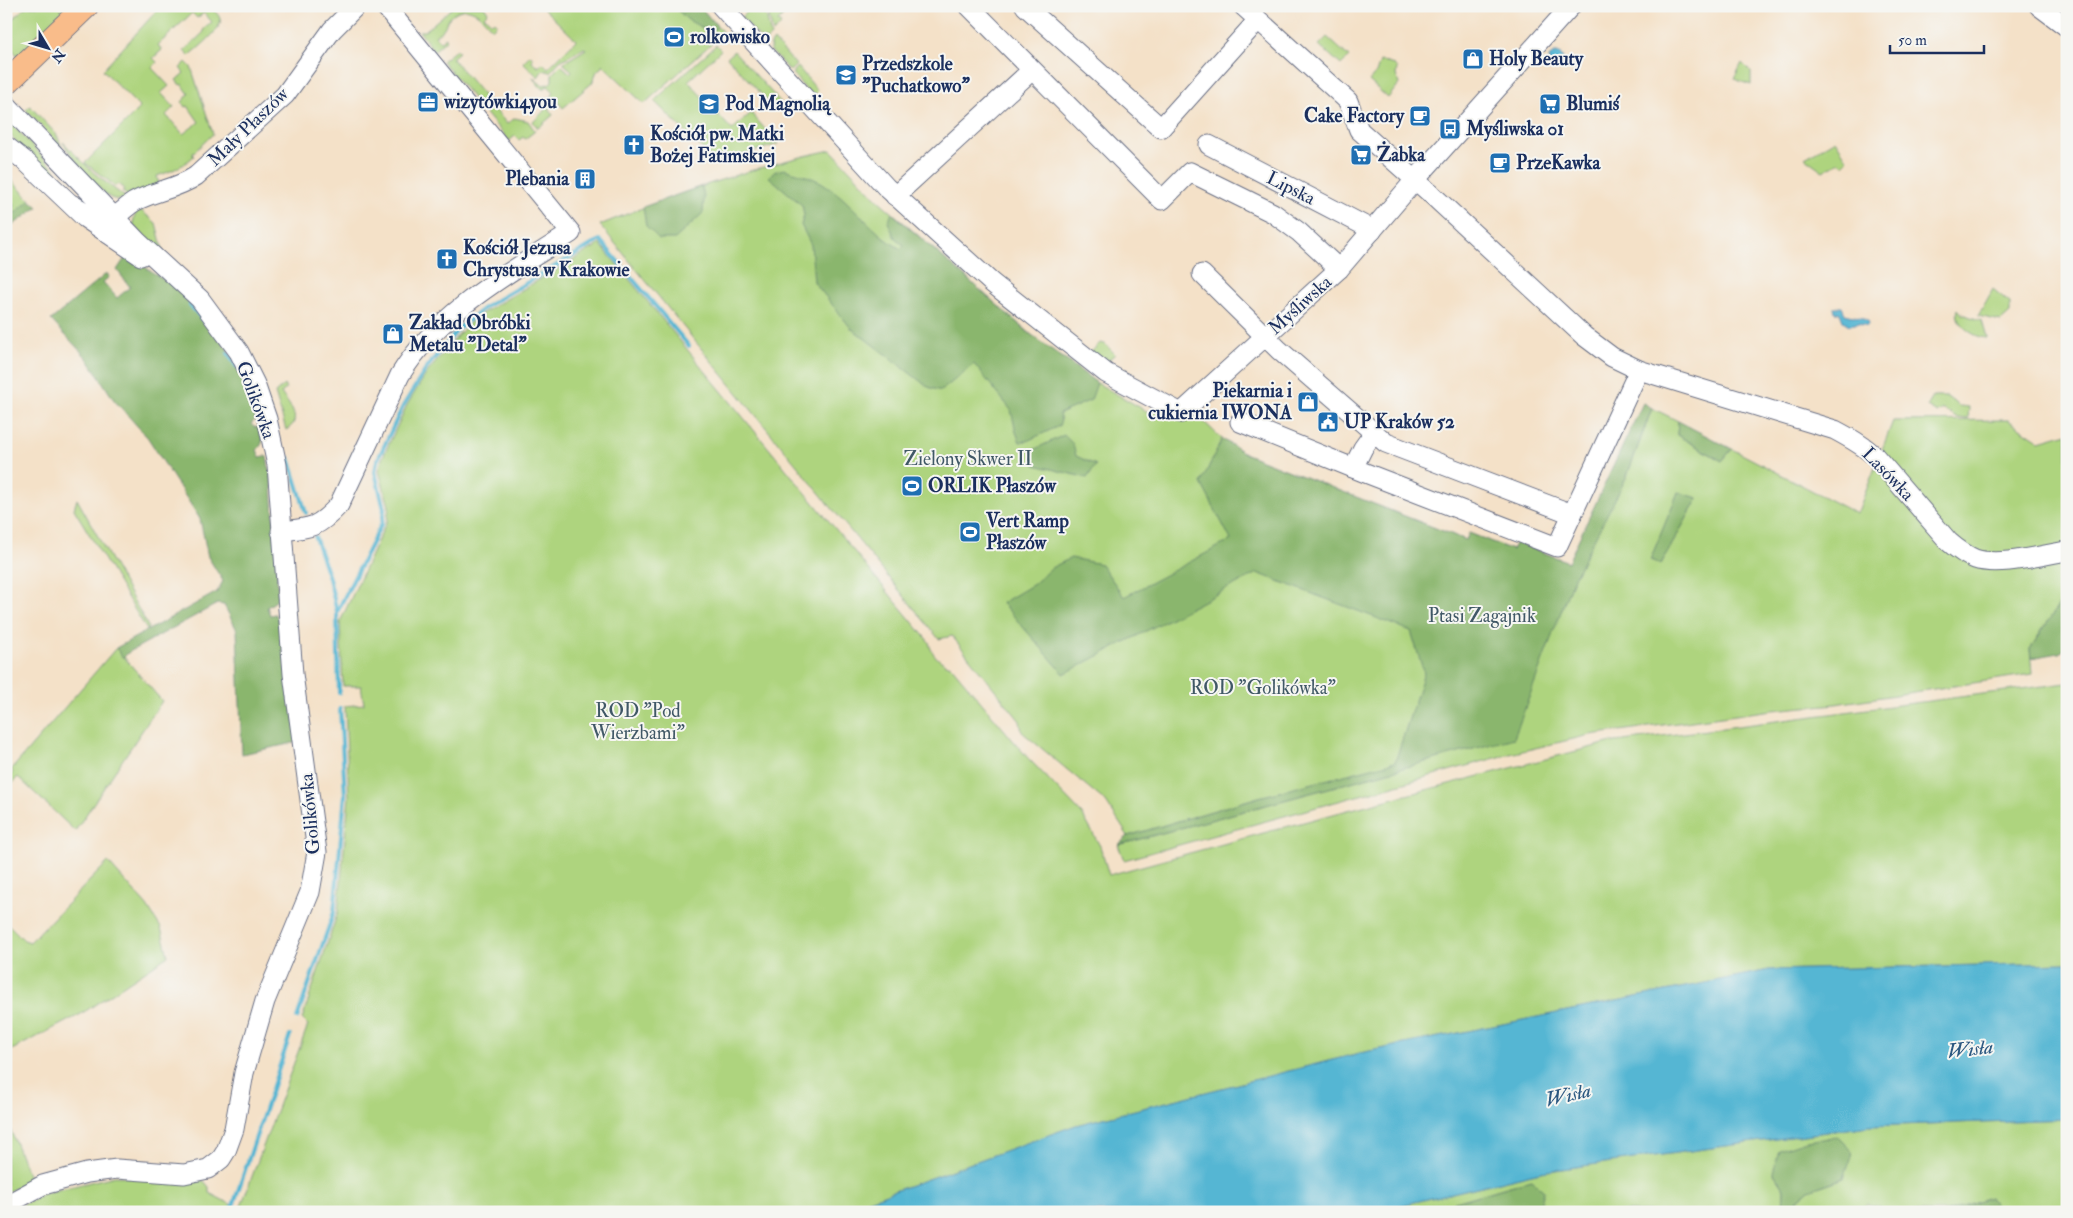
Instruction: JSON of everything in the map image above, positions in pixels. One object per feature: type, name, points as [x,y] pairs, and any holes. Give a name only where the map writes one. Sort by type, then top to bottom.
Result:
[{"type":"main road","points":[[6,83],[86,6]]},
{"type":"street","name":"Mały Płaszów","points":[[115,217],[140,199],[182,184],[202,171],[285,95],[332,30],[356,6]]},
{"type":"street","points":[[281,531],[312,528],[327,518],[339,505],[400,375],[410,358],[431,335],[481,291],[571,233],[385,6]]},
{"type":"street","points":[[721,6],[895,196],[1032,70]]},
{"type":"street","points":[[969,6],[1162,200],[1190,172],[1273,213],[1299,232],[1339,269]]},
{"type":"street","points":[[1025,6],[1161,128],[1258,20]]},
{"type":"street","points":[[1240,422],[1557,547],[1639,370],[1612,357],[1584,336],[1359,130],[1350,104],[1345,98],[1243,6]]},
{"type":"street","name":"Myśliwska","points":[[895,196],[992,283],[1082,356],[1106,373],[1181,413],[1339,269],[1415,180],[1571,6]]},
{"type":"street","points":[[2039,6],[2067,27]]},
{"type":"street","name":"Golikówka","points":[[6,104],[162,266],[183,282],[206,306],[239,352],[255,384],[268,419],[277,465],[293,674],[317,852],[310,892],[265,1001],[244,1073],[231,1141],[221,1159],[204,1170],[175,1174],[116,1169],[87,1173],[43,1185],[6,1205]]},
{"type":"street","name":"Lipska","points":[[1209,145],[1372,231]]},
{"type":"street","name":"Golikówka","points":[[6,146],[86,218],[150,262],[162,266]]},
{"type":"street","name":"Golikówka","points":[[73,205],[96,218],[106,219],[115,217]]},
{"type":"street","name":"Golikówka","points":[[115,217],[123,244]]},
{"type":"street","points":[[1202,274],[1265,337],[1373,434],[1386,443],[1572,514]]},
{"type":"street","name":"Lasówka","points":[[1639,370],[1835,430],[1849,437],[1876,456],[1949,542],[1958,550],[1975,559],[2002,560],[2067,551]]},
{"type":"street","points":[[1354,468],[1363,448],[1373,434]]},
{"type":"green space","points":[[27,6],[72,6],[19,57],[6,43],[6,25]]},
{"type":"green space","points":[[161,6],[209,6],[219,17],[220,23],[218,28],[189,56],[184,51],[212,22],[204,13],[197,18],[192,13],[158,45],[162,50],[153,58],[157,62],[152,68],[169,86],[161,93],[174,107],[166,115],[183,134],[199,122],[188,106],[186,107],[182,102],[189,94],[182,84],[180,85],[176,80],[184,73],[180,68],[186,62],[191,67],[213,134],[192,154],[194,156],[185,163],[157,176],[159,184],[129,197],[118,184],[115,186],[85,163],[140,108],[103,70]]},
{"type":"green space","points":[[454,6],[484,6],[488,12],[484,16],[492,23],[494,21],[497,24],[492,29],[478,14],[472,11],[461,10],[447,20],[444,28],[435,36],[440,42],[446,37],[446,40],[434,51],[419,31],[425,31]]},
{"type":"green space","points":[[541,6],[699,6],[721,30],[722,34],[644,104],[602,64],[603,66],[597,71],[592,83],[563,108],[557,101],[548,108],[553,115],[538,128],[533,122],[544,111],[547,99],[551,98],[554,92],[548,86],[542,89],[532,77],[542,85],[549,84],[552,81],[552,74],[561,65],[570,73],[572,71],[563,63],[586,49],[584,48],[560,61],[550,72],[543,70],[538,77],[523,62],[530,55],[533,59],[532,61],[538,67],[543,63],[548,68],[576,40]]},
{"type":"green space","points":[[673,6],[699,6],[718,27],[710,32],[688,20]]},
{"type":"green space","points":[[753,6],[764,6],[771,36],[767,40],[761,39],[741,17]]},
{"type":"green space","points":[[766,6],[774,6],[783,16],[778,21],[781,25],[773,33]]},
{"type":"green space","points":[[1327,37],[1349,57],[1341,65],[1319,45]]},
{"type":"green space","points":[[774,40],[796,65],[790,71],[770,50]]},
{"type":"green space","name":"Pod Magnolią","points":[[716,45],[721,50],[688,81],[732,130],[751,113],[778,144],[717,163],[654,101]]},
{"type":"green space","points":[[456,50],[459,52],[452,58],[507,124],[515,118],[528,121],[535,131],[525,139],[523,137],[519,140],[515,136],[509,141],[442,61]]},
{"type":"green space","points":[[734,51],[783,105],[779,108],[773,107],[727,57]]},
{"type":"green space","points":[[1380,61],[1394,65],[1397,68],[1396,75],[1399,84],[1388,98],[1369,81],[1376,73]]},
{"type":"green space","points":[[1742,63],[1751,72],[1751,85],[1734,79]]},
{"type":"green space","points":[[798,67],[818,91],[812,97],[792,73]]},
{"type":"green space","points":[[30,106],[57,135],[62,148],[26,110]]},
{"type":"green space","points":[[12,124],[56,171],[56,177],[50,177],[6,131]]},
{"type":"green space","points":[[1835,140],[1848,160],[1843,165],[1839,162],[1823,171],[1805,158]]},
{"type":"green space","points":[[63,142],[94,173],[126,198],[115,199],[106,195],[71,155]]},
{"type":"green space","points":[[831,150],[878,200],[1029,333],[1097,383],[1150,413],[1155,406],[1195,408],[1202,414],[1199,417],[1222,439],[1246,454],[1466,540],[1469,533],[1512,550],[1516,542],[1568,562],[1627,476],[1652,408],[1678,421],[1677,435],[1722,461],[1732,449],[1857,514],[1893,421],[2008,420],[2040,441],[2067,433],[2067,592],[2030,649],[2032,674],[1836,704],[1772,710],[1590,735],[1510,754],[1124,860],[1118,845],[1398,769],[1259,797],[1128,836],[1106,802],[1022,732],[1020,721],[952,636],[939,639],[600,225],[714,182]],"holes":[[[1698,498],[1661,564],[1650,560]]]},
{"type":"green space","points":[[784,169],[812,178],[832,189],[880,234],[901,249],[904,245],[895,238],[888,222],[892,213],[1029,333],[1097,383],[1091,400],[1059,414],[1061,420],[1059,426],[1027,441],[1020,442],[1011,410],[974,364],[941,391],[928,387],[851,328],[814,282],[811,245],[801,225],[804,215],[802,205],[769,177],[773,172]]},
{"type":"green space","points":[[6,174],[30,200],[15,213],[11,209]]},
{"type":"green space","points":[[702,186],[704,197],[703,213],[675,239],[659,239],[646,226],[643,207]]},
{"type":"green space","points":[[6,188],[14,205],[14,208],[11,209],[15,213],[30,200],[38,207],[6,230]]},
{"type":"green space","points":[[138,208],[156,223],[164,255],[133,226]]},
{"type":"green space","name":"ROD \"Pod Wierzbami\"","points":[[600,244],[929,642],[934,654],[951,666],[1027,757],[1082,814],[1100,846],[1109,875],[1348,810],[1608,743],[2067,683],[2067,963],[1769,970],[1360,1053],[1076,1125],[837,1212],[8,1212],[45,1193],[115,1176],[204,1181],[209,1187],[209,1193],[240,1209],[308,1025],[302,1019],[338,912],[349,797],[345,706],[364,704],[361,686],[343,686],[340,622],[387,521],[389,506],[379,471],[382,459],[407,405],[426,374],[459,334],[476,317]]},
{"type":"green space","points":[[127,255],[179,290],[205,318],[231,354],[247,384],[257,418],[251,424],[259,428],[262,437],[261,445],[257,450],[260,457],[267,457],[272,483],[278,595],[276,601],[267,607],[270,615],[275,614],[278,618],[298,742],[242,754],[237,630],[224,605],[217,604],[129,652],[123,658],[116,648],[217,592],[223,581],[208,557],[200,519],[148,438],[114,400],[87,358],[51,320],[107,273],[109,277],[103,282],[117,298],[130,287],[117,270]]},
{"type":"green space","points":[[1993,289],[2010,303],[2010,313],[2001,321],[1978,316]]},
{"type":"green space","points":[[1958,309],[1962,314],[1982,321],[1987,338],[1971,333],[1962,325],[1957,315]]},
{"type":"green space","points":[[1100,343],[1105,344],[1115,354],[1105,363],[1090,353]]},
{"type":"green space","points":[[284,385],[286,389],[281,393],[291,407],[294,417],[294,422],[286,430],[275,393]]},
{"type":"green space","points":[[1933,397],[1947,397],[1959,406],[1969,407],[1968,419],[1956,418],[1943,409],[1937,413],[1927,407]]},
{"type":"green space","name":"Ptasi Zagajnik","points":[[1643,403],[1652,408],[1627,476],[1572,582],[1514,738],[1118,845],[1128,836],[1259,797],[1395,762],[1424,673],[1411,631],[1257,573],[1064,674],[1002,603],[1034,584],[1051,568],[1071,558],[1101,564],[1124,597],[1231,540],[1201,483],[1222,439],[1246,454],[1466,540],[1469,533],[1512,550],[1516,542],[1568,562]]},
{"type":"green space","points":[[1678,421],[1732,449],[1722,461],[1677,435]]},
{"type":"green space","points":[[1064,435],[1073,444],[1076,456],[1096,465],[1087,478],[1035,465],[1031,451]]},
{"type":"green space","points":[[1678,492],[1698,498],[1661,564],[1650,560]]},
{"type":"green space","points":[[77,499],[149,628],[147,630],[74,509]]},
{"type":"green space","points":[[2067,592],[2067,648],[2059,653],[2031,658],[2030,649]]},
{"type":"green space","points":[[116,648],[162,701],[75,831],[18,777],[6,790],[6,781],[13,772],[11,770]]},
{"type":"green space","points":[[108,862],[147,906],[161,928],[168,956],[81,1014],[6,1053],[6,922],[24,940],[30,942]]},
{"type":"green space","points":[[2067,1119],[2066,1212],[1994,1212],[1995,1207],[1989,1197],[1947,1212],[1878,1212],[1879,1207],[1867,1204],[1858,1212],[1830,1212],[1823,1206],[1806,1206],[1797,1200],[1809,1190],[1844,1178],[1773,1172],[1784,1189],[1783,1212],[1542,1212],[1531,1180],[1435,1208],[1430,1212],[1373,1212],[1540,1172],[1869,1126]]},
{"type":"green space","points":[[11,1131],[30,1180],[6,1193],[6,1133]]},
{"type":"green space","points":[[1838,1137],[1853,1153],[1844,1178],[1809,1190],[1797,1200],[1830,1212],[1783,1212],[1784,1189],[1773,1172],[1779,1150],[1806,1141]]},
{"type":"green space","points":[[1531,1180],[1544,1191],[1540,1207],[1542,1212],[1430,1212],[1435,1208]]},
{"type":"green space","points":[[1989,1197],[1995,1207],[1994,1212],[1947,1212]]},
{"type":"water","points":[[1553,53],[1559,53],[1563,60],[1559,67],[1553,67],[1549,63],[1549,57]]},
{"type":"water","points":[[1834,307],[1842,307],[1845,314],[1862,318],[1869,322],[1867,326],[1859,323],[1849,325],[1843,321],[1840,313],[1835,312]]},
{"type":"water","name":"Wisła","points":[[2067,963],[2067,1119],[1869,1126],[1540,1172],[1373,1212],[837,1212],[1076,1125],[1360,1053],[1769,970]]},
{"type":"waterway","points":[[337,612],[382,523],[384,509],[375,472],[377,461],[403,406],[428,366],[459,328],[485,307],[600,240],[689,346]]},
{"type":"waterway","points":[[190,305],[204,321]]},
{"type":"waterway","points":[[228,353],[236,366]]},
{"type":"waterway","points":[[289,458],[306,513]]},
{"type":"waterway","points":[[315,537],[329,578],[337,612],[339,693]]},
{"type":"waterway","points":[[297,1018],[334,912],[345,795],[340,708]]},
{"type":"waterway","points":[[231,1212],[290,1035]]},
{"type":"place","name":"rolkowisko","points":[[674,37]]},
{"type":"place","name":"Holy Beauty","points":[[1473,59]]},
{"type":"place","name":"Przedszkole \"Puchatkowo\"","points":[[846,75]]},
{"type":"place","name":"wizytówki4you","points":[[428,102]]},
{"type":"place","name":"Pod Magnolią","points":[[709,104]]},
{"type":"place","name":"Blumiś","points":[[1550,104]]},
{"type":"place","name":"Cake Factory","points":[[1420,116]]},
{"type":"place","name":"Myśliwska 01","points":[[1450,129]]},
{"type":"place","name":"Kościół pw. Matki Bożej Fatimskiej","points":[[634,145]]},
{"type":"place","name":"Żabka","points":[[1361,155]]},
{"type":"place","name":"PrzeKawka","points":[[1500,163]]},
{"type":"place","name":"Plebania","points":[[585,179]]},
{"type":"place","name":"Kościół Jezusa Chrystusa w Krakowie","points":[[447,259]]},
{"type":"place","name":"Zakład Obróbki Metalu \"Detal\"","points":[[393,334]]},
{"type":"place","name":"Piekarnia i cukiernia IWONA","points":[[1308,402]]},
{"type":"place","name":"UP Kraków 52","points":[[1328,422]]},
{"type":"place","name":"ORLIK Płaszów","points":[[912,486]]},
{"type":"place","name":"Vert Ramp Płaszów","points":[[970,532]]},
{"type":"park label","name":"Zielony Skwer II","points":[[968,459]]},
{"type":"park label","name":"ROD \"Golikówka\"","points":[[1263,688]]}]
